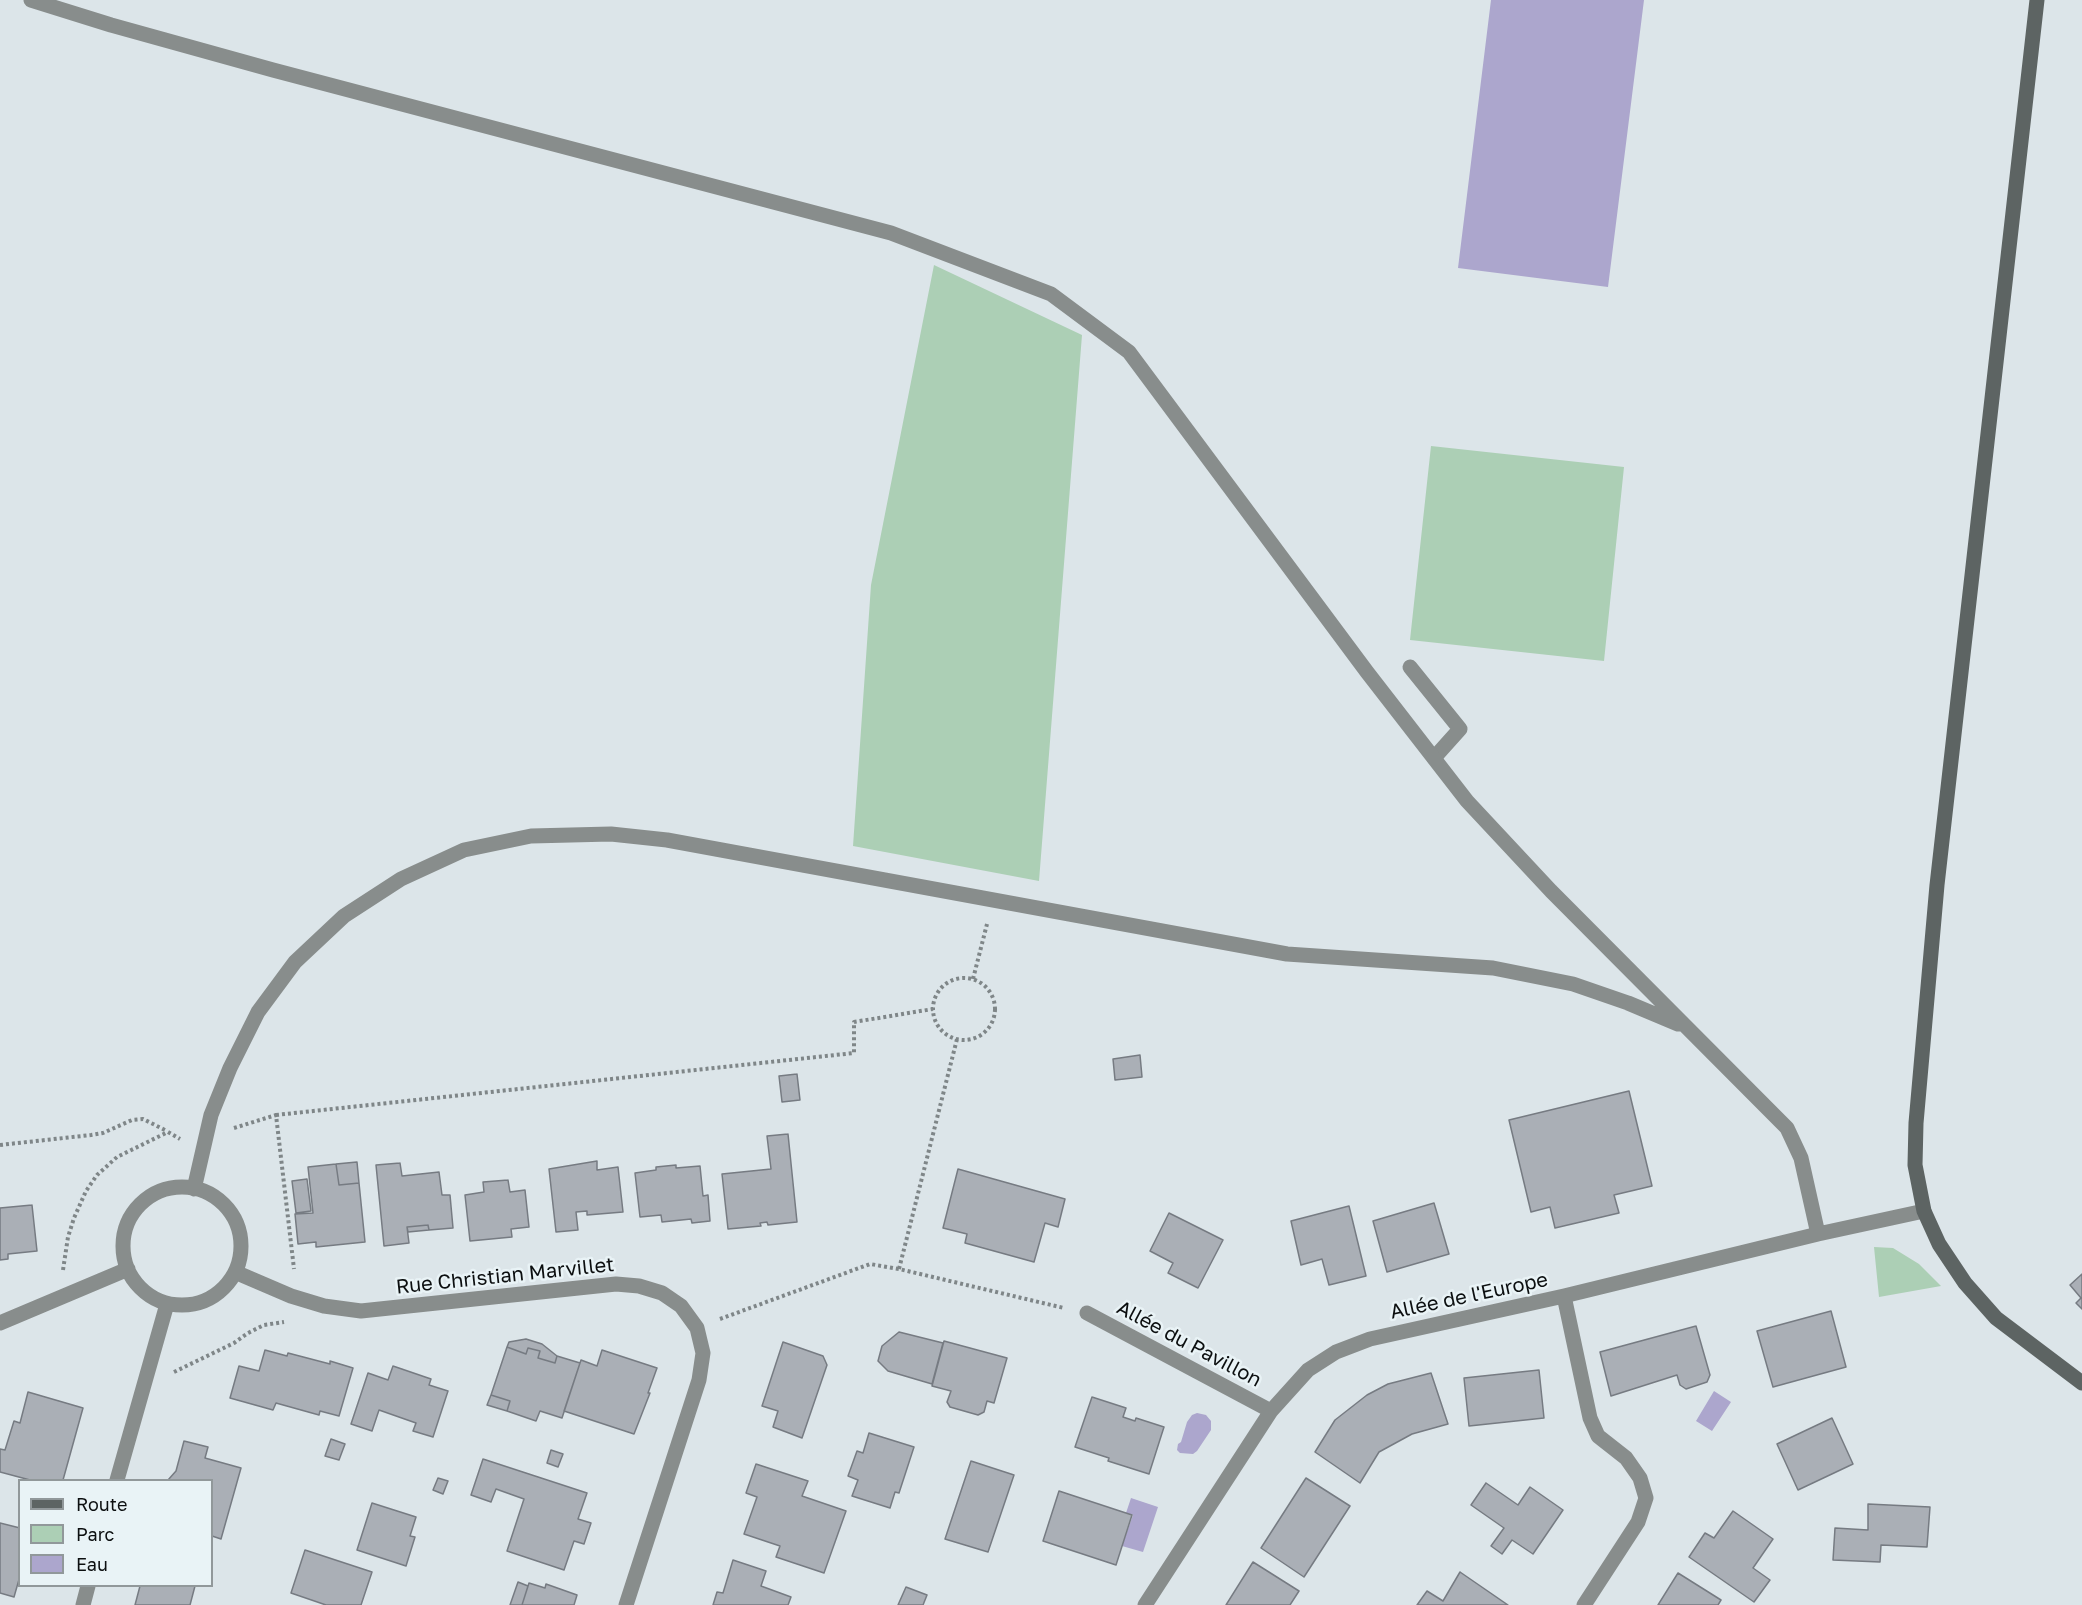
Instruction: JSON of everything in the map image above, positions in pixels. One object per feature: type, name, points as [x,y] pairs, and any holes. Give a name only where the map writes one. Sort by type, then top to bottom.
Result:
[{"type":"main road","points":[[2037,0],[1937,885],[1916,1123],[1915,1165],[1924,1211],[1939,1245],[1965,1282],[1996,1318],[2082,1383]]},
{"type":"street","points":[[31,0],[273,70],[891,232],[1052,294],[1129,352],[1367,672],[1467,801],[1551,891],[1787,1128],[1801,1158],[1818,1234]]},
{"type":"street","points":[[1410,667],[1460,729],[1434,758]]},
{"type":"street","points":[[194,1190],[211,1116],[230,1068],[258,1012],[295,962],[344,916],[401,879],[464,850],[531,836],[611,834],[667,840],[1287,954],[1492,968],[1573,984],[1628,1003],[1686,1027]]},
{"type":"street","points":[[169,1189],[194,1190],[206,1192],[222,1203],[234,1217],[240,1235],[241,1254],[235,1272],[224,1289],[207,1300],[187,1306],[167,1304],[149,1295],[134,1281],[125,1263],[123,1243],[128,1224],[137,1208],[152,1196],[169,1189]]},
{"type":"street","name":"Allée de l'Europe","points":[[1145,1605],[1271,1411],[1308,1370],[1336,1352],[1370,1339],[1924,1211]]},
{"type":"street","points":[[0,1323],[128,1269]]},
{"type":"street","name":"Rue Christian Marvillet","points":[[235,1272],[291,1296],[324,1306],[361,1311],[616,1284],[639,1286],[662,1293],[681,1306],[697,1328],[703,1353],[699,1380],[626,1605]]},
{"type":"street","points":[[1564,1296],[1590,1418],[1598,1436],[1626,1458],[1640,1478],[1646,1498],[1638,1522],[1584,1605]]},
{"type":"street","points":[[117,1479],[167,1304]]},
{"type":"street","name":"Allée du Pavillon","points":[[1087,1313],[1271,1411]]},
{"type":"street","points":[[83,1605],[88,1587]]},
{"type":"path","points":[[973,979],[993,899]]},
{"type":"path","points":[[960,977],[981,982],[994,998],[996,1009],[989,1029],[972,1039],[957,1039],[943,1033],[937,1024],[933,1009],[936,995],[950,981],[960,977]]},
{"type":"path","points":[[0,1145],[91,1135],[132,1120],[143,1119],[180,1139],[231,1129],[276,1114],[854,1053],[854,1022],[933,1009]]},
{"type":"path","points":[[899,1269],[957,1039]]},
{"type":"path","points":[[144,1384],[188,1367],[264,1325],[286,1322],[295,1273],[276,1114]]},
{"type":"path","points":[[72,1292],[63,1274],[64,1261],[71,1228],[86,1191],[97,1175],[117,1157],[168,1132]]},
{"type":"path","points":[[697,1328],[870,1264],[1087,1313]]},
{"type":"green space","points":[[934,265],[1082,335],[1039,881],[853,846],[871,585]]},
{"type":"green space","points":[[1431,446],[1624,467],[1604,661],[1410,640]]},
{"type":"green space","points":[[1874,1247],[1893,1248],[1919,1264],[1941,1286],[1879,1297]]},
{"type":"water","points":[[1491,0],[1644,0],[1608,287],[1458,268]]},
{"type":"water","points":[[1714,1391],[1731,1402],[1712,1431],[1696,1421]]},
{"type":"water","points":[[1197,1413],[1206,1415],[1211,1421],[1211,1430],[1193,1454],[1180,1453],[1177,1450],[1178,1444],[1181,1442],[1187,1422],[1192,1415]]},
{"type":"water","points":[[1131,1498],[1158,1507],[1143,1552],[1122,1546],[1133,1515],[1126,1513]]},
{"type":"building","points":[[1140,1055],[1142,1077],[1115,1080],[1113,1059]]},
{"type":"building","points":[[797,1074],[800,1100],[782,1102],[779,1076]]},
{"type":"building","points":[[1629,1091],[1652,1186],[1614,1195],[1619,1213],[1555,1228],[1550,1207],[1531,1212],[1509,1120]]},
{"type":"building","points":[[788,1134],[797,1222],[768,1225],[767,1222],[760,1223],[761,1226],[728,1229],[722,1174],[771,1169],[767,1136]]},
{"type":"building","points":[[597,1161],[597,1170],[618,1167],[623,1212],[587,1215],[587,1211],[576,1212],[578,1230],[556,1232],[549,1169]]},
{"type":"building","points":[[357,1162],[359,1183],[339,1185],[336,1164]]},
{"type":"building","points":[[400,1163],[402,1176],[439,1172],[442,1195],[450,1195],[453,1228],[429,1230],[428,1225],[407,1227],[409,1243],[384,1246],[376,1165]]},
{"type":"building","points":[[336,1164],[339,1185],[359,1183],[365,1242],[316,1247],[316,1242],[298,1244],[295,1214],[313,1213],[308,1167]]},
{"type":"building","points":[[676,1165],[676,1168],[700,1166],[703,1196],[708,1195],[710,1221],[692,1223],[691,1219],[662,1222],[661,1215],[640,1217],[635,1173],[656,1170],[656,1167]]},
{"type":"building","points":[[958,1169],[1065,1199],[1058,1227],[1045,1223],[1034,1262],[965,1243],[967,1234],[943,1228]]},
{"type":"building","points":[[307,1179],[311,1211],[296,1213],[292,1181]]},
{"type":"building","points":[[508,1180],[510,1192],[525,1190],[529,1227],[511,1229],[512,1237],[470,1241],[465,1195],[484,1192],[483,1182]]},
{"type":"building","points":[[1434,1203],[1449,1254],[1387,1272],[1373,1221]]},
{"type":"building","points":[[32,1205],[37,1251],[8,1254],[8,1259],[0,1260],[0,1208]]},
{"type":"building","points":[[1349,1206],[1366,1276],[1329,1285],[1322,1259],[1301,1265],[1291,1221]]},
{"type":"building","points":[[1169,1213],[1223,1240],[1198,1288],[1168,1273],[1173,1263],[1150,1251]]},
{"type":"building","points":[[428,1225],[429,1230],[408,1232],[407,1227]]},
{"type":"building","points":[[2082,1274],[2082,1309],[2076,1303],[2081,1298],[2070,1285]]},
{"type":"building","points":[[1831,1311],[1846,1367],[1773,1387],[1757,1331]]},
{"type":"building","points":[[1696,1326],[1710,1375],[1707,1382],[1686,1389],[1680,1385],[1677,1375],[1611,1396],[1600,1352]]},
{"type":"building","points":[[899,1332],[943,1343],[932,1384],[888,1371],[878,1361],[882,1346]]},
{"type":"building","points":[[526,1339],[542,1344],[557,1356],[555,1363],[538,1358],[540,1351],[528,1348],[526,1354],[507,1347],[509,1342]]},
{"type":"building","points":[[944,1341],[1007,1358],[994,1403],[987,1401],[984,1412],[978,1415],[950,1407],[947,1402],[951,1391],[932,1386]]},
{"type":"building","points":[[783,1342],[823,1356],[827,1365],[802,1438],[773,1427],[778,1411],[762,1406]]},
{"type":"building","points":[[507,1347],[526,1354],[528,1348],[540,1351],[538,1358],[555,1363],[557,1356],[580,1363],[562,1418],[540,1411],[536,1421],[507,1411],[510,1401],[491,1395]]},
{"type":"building","points":[[265,1350],[287,1356],[288,1353],[330,1364],[330,1361],[353,1368],[339,1416],[320,1411],[319,1415],[276,1403],[273,1410],[230,1398],[239,1366],[259,1371]]},
{"type":"building","points":[[602,1350],[657,1368],[634,1434],[564,1411],[581,1360],[597,1366]]},
{"type":"building","points":[[393,1366],[431,1379],[429,1385],[448,1391],[433,1437],[413,1431],[416,1423],[379,1410],[372,1431],[351,1424],[368,1373],[388,1380]]},
{"type":"building","points":[[1539,1370],[1544,1418],[1469,1426],[1464,1378]]},
{"type":"building","points":[[1431,1373],[1448,1424],[1412,1434],[1379,1452],[1360,1483],[1315,1452],[1335,1420],[1367,1395],[1388,1384]]},
{"type":"building","points":[[28,1392],[83,1408],[63,1479],[26,1479],[0,1472],[0,1449],[5,1450],[14,1421],[20,1423]]},
{"type":"building","points":[[491,1395],[510,1401],[507,1411],[487,1405]]},
{"type":"building","points":[[1092,1397],[1126,1408],[1123,1417],[1135,1421],[1136,1418],[1164,1427],[1149,1474],[1108,1461],[1109,1458],[1075,1447]]},
{"type":"building","points":[[1832,1418],[1853,1464],[1798,1490],[1777,1444]]},
{"type":"building","points":[[869,1433],[914,1447],[899,1493],[895,1492],[890,1508],[852,1496],[858,1480],[848,1476],[857,1451],[863,1453]]},
{"type":"building","points":[[331,1439],[345,1444],[339,1460],[325,1456]]},
{"type":"building","points":[[184,1441],[208,1447],[205,1458],[241,1468],[221,1539],[213,1536],[213,1479],[169,1479],[176,1471]]},
{"type":"building","points":[[551,1450],[563,1454],[558,1467],[547,1463]]},
{"type":"building","points":[[483,1459],[587,1493],[578,1519],[591,1523],[584,1544],[574,1541],[564,1570],[507,1551],[524,1499],[496,1489],[491,1502],[471,1495]]},
{"type":"building","points":[[971,1461],[1014,1475],[988,1552],[945,1539]]},
{"type":"building","points":[[756,1464],[808,1481],[802,1496],[846,1511],[824,1573],[776,1557],[780,1546],[744,1534],[757,1497],[746,1493]]},
{"type":"building","points":[[438,1478],[448,1481],[443,1494],[433,1490]]},
{"type":"building","points":[[1306,1478],[1350,1506],[1304,1577],[1261,1548]]},
{"type":"building","points":[[1486,1483],[1518,1505],[1530,1487],[1563,1510],[1533,1554],[1512,1540],[1502,1554],[1491,1546],[1504,1528],[1471,1505]]},
{"type":"building","points":[[1059,1491],[1132,1515],[1116,1565],[1043,1541]]},
{"type":"building","points":[[372,1503],[416,1517],[410,1536],[415,1537],[406,1566],[357,1550]]},
{"type":"building","points":[[1868,1504],[1930,1507],[1927,1547],[1881,1545],[1880,1562],[1833,1560],[1835,1528],[1868,1530]]},
{"type":"building","points":[[1733,1511],[1773,1539],[1753,1568],[1770,1580],[1754,1602],[1689,1557],[1705,1533],[1714,1538]]},
{"type":"building","points":[[0,1523],[18,1528],[18,1583],[14,1597],[0,1593]]},
{"type":"building","points":[[305,1550],[372,1572],[361,1605],[326,1605],[291,1593]]},
{"type":"building","points":[[733,1560],[766,1571],[761,1586],[791,1597],[788,1605],[713,1605],[717,1592],[723,1593]]},
{"type":"building","points":[[1253,1562],[1299,1591],[1290,1605],[1226,1605]]},
{"type":"building","points":[[1460,1572],[1508,1605],[1417,1605],[1427,1591],[1443,1601]]},
{"type":"building","points":[[1678,1573],[1721,1600],[1718,1605],[1658,1605]]},
{"type":"building","points":[[518,1582],[528,1586],[522,1605],[510,1605]]},
{"type":"building","points":[[529,1583],[545,1588],[546,1584],[577,1595],[574,1605],[522,1605]]},
{"type":"building","points":[[140,1587],[195,1587],[190,1605],[135,1605]]},
{"type":"building","points":[[906,1587],[927,1595],[923,1605],[898,1605]]}]
